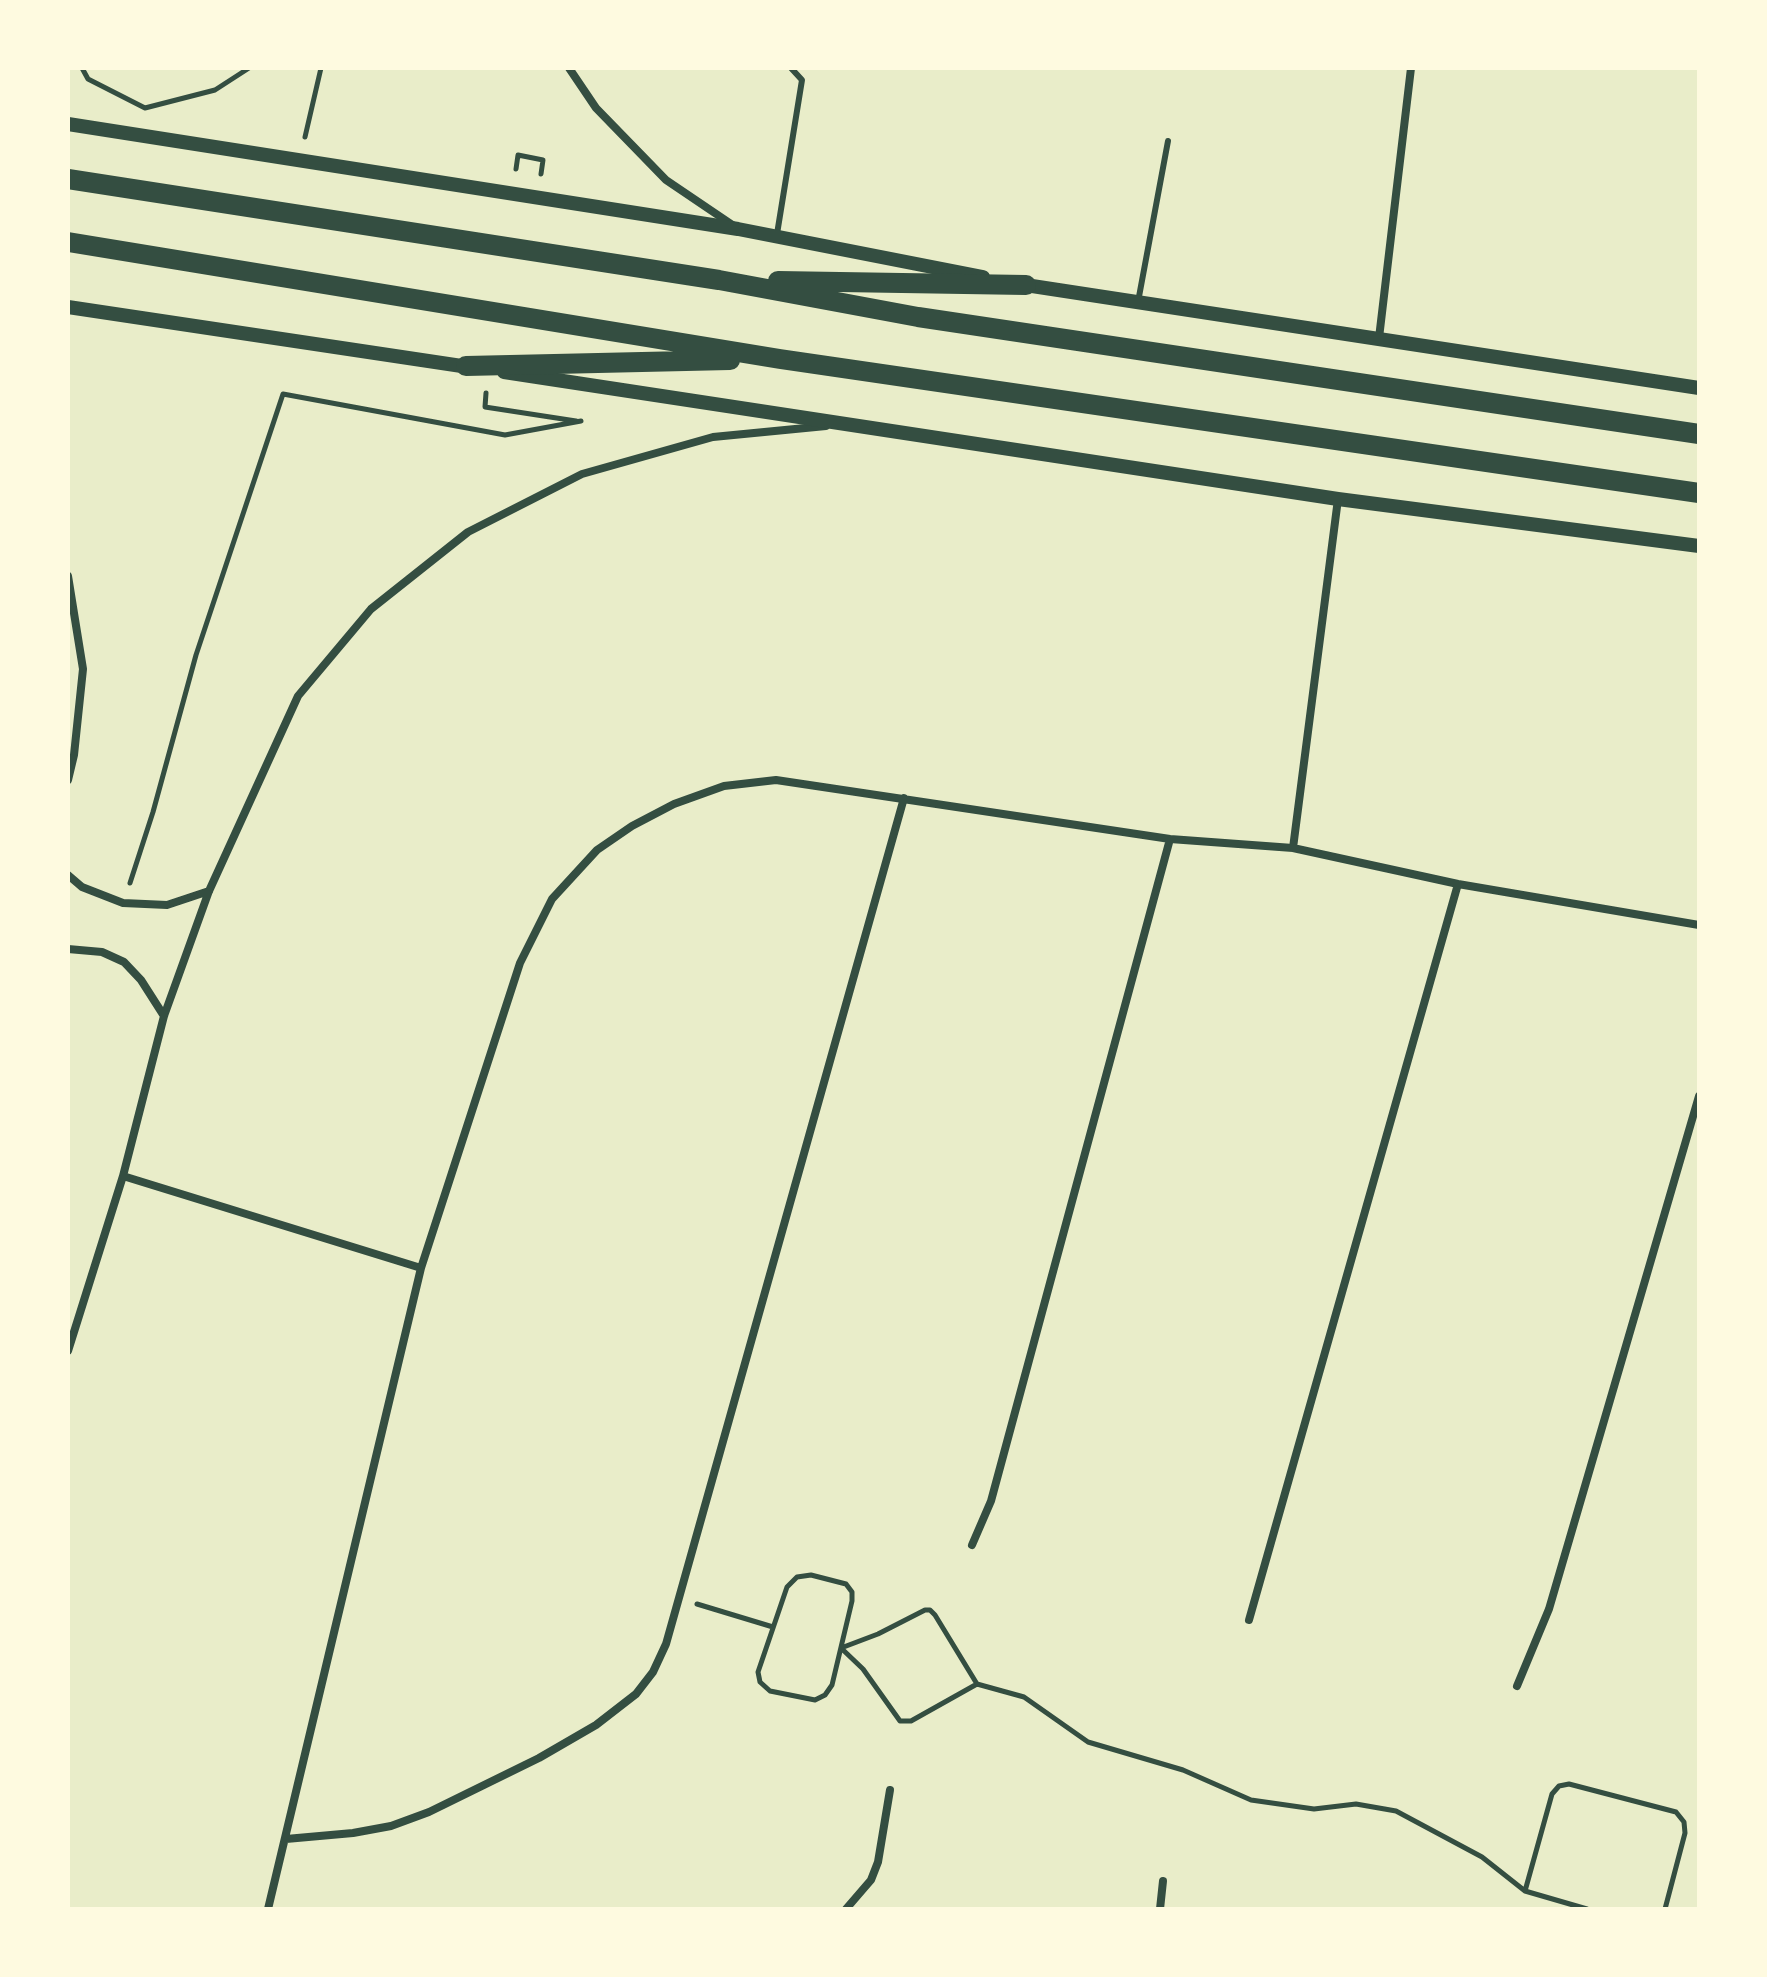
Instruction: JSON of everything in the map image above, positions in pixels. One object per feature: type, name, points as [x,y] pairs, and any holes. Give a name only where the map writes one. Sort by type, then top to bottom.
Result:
[{"type":"main road","points":[[68,179],[719,280],[918,317],[1699,434]]},
{"type":"main road","points":[[68,242],[780,359],[1699,493]]},
{"type":"main road","points":[[719,280],[1026,285]]},
{"type":"main road","points":[[466,366],[780,359]]},
{"type":"street","points":[[569,68],[596,108],[666,180],[738,229]]},
{"type":"street","points":[[1379,338],[1411,68]]},
{"type":"street","points":[[68,124],[738,229],[1026,285],[1699,388]]},
{"type":"street","points":[[68,307],[1338,499],[1699,546]]},
{"type":"street","points":[[68,1351],[123,1176],[164,1016],[209,891],[298,696],[371,609],[468,532],[582,474],[713,437],[846,424]]},
{"type":"street","points":[[1293,848],[1338,499]]},
{"type":"street","points":[[68,576],[83,669],[74,755],[68,780]]},
{"type":"street","points":[[268,1909],[421,1268],[520,963],[552,899],[597,850],[632,826],[674,804],[724,786],[776,780],[1170,839],[1293,848],[1458,884],[1699,925]]},
{"type":"street","points":[[286,1839],[391,1826],[429,1812],[578,1737],[618,1710],[636,1694],[653,1672],[666,1644],[904,798]]},
{"type":"street","points":[[972,1545],[991,1501],[1170,839]]},
{"type":"street","points":[[68,875],[82,887],[123,903],[167,905],[209,891]]},
{"type":"street","points":[[1249,1620],[1458,884]]},
{"type":"street","points":[[68,949],[102,952],[124,962],[141,980],[164,1016]]},
{"type":"street","points":[[1517,1686],[1549,1609],[1699,1096]]},
{"type":"street","points":[[123,1176],[421,1268]]},
{"type":"street","points":[[846,1909],[871,1880],[878,1862],[890,1790]]},
{"type":"street","points":[[1160,1909],[1163,1881]]},
{"type":"lane","points":[[777,237],[802,80],[791,68]]},
{"type":"lane","points":[[1138,302],[1168,141]]},
{"type":"path","points":[[82,68],[88,79],[145,108],[215,90],[249,68]]},
{"type":"path","points":[[299,160],[321,68]]},
{"type":"path","points":[[516,170],[518,155],[543,160]]},
{"type":"path","points":[[123,903],[153,812],[196,655],[283,394],[505,435],[581,421],[485,407],[487,391]]},
{"type":"path","points":[[811,1575],[846,1584],[852,1592],[841,1648],[832,1685],[825,1695],[815,1700],[770,1691],[760,1682],[758,1672],[787,1587],[797,1577],[811,1575]]},
{"type":"path","points":[[679,1598],[773,1627]]},
{"type":"path","points":[[841,1648],[930,1610],[977,1684],[1024,1697],[1088,1742],[1183,1770],[1251,1800],[1314,1809],[1356,1804],[1396,1811],[1482,1857],[1525,1891],[1587,1909]]},
{"type":"path","points":[[841,1648],[863,1669],[900,1721],[911,1721],[977,1684]]},
{"type":"path","points":[[1525,1891],[1552,1794],[1559,1786],[1569,1784],[1676,1812],[1684,1822],[1685,1833],[1665,1909]]}]
